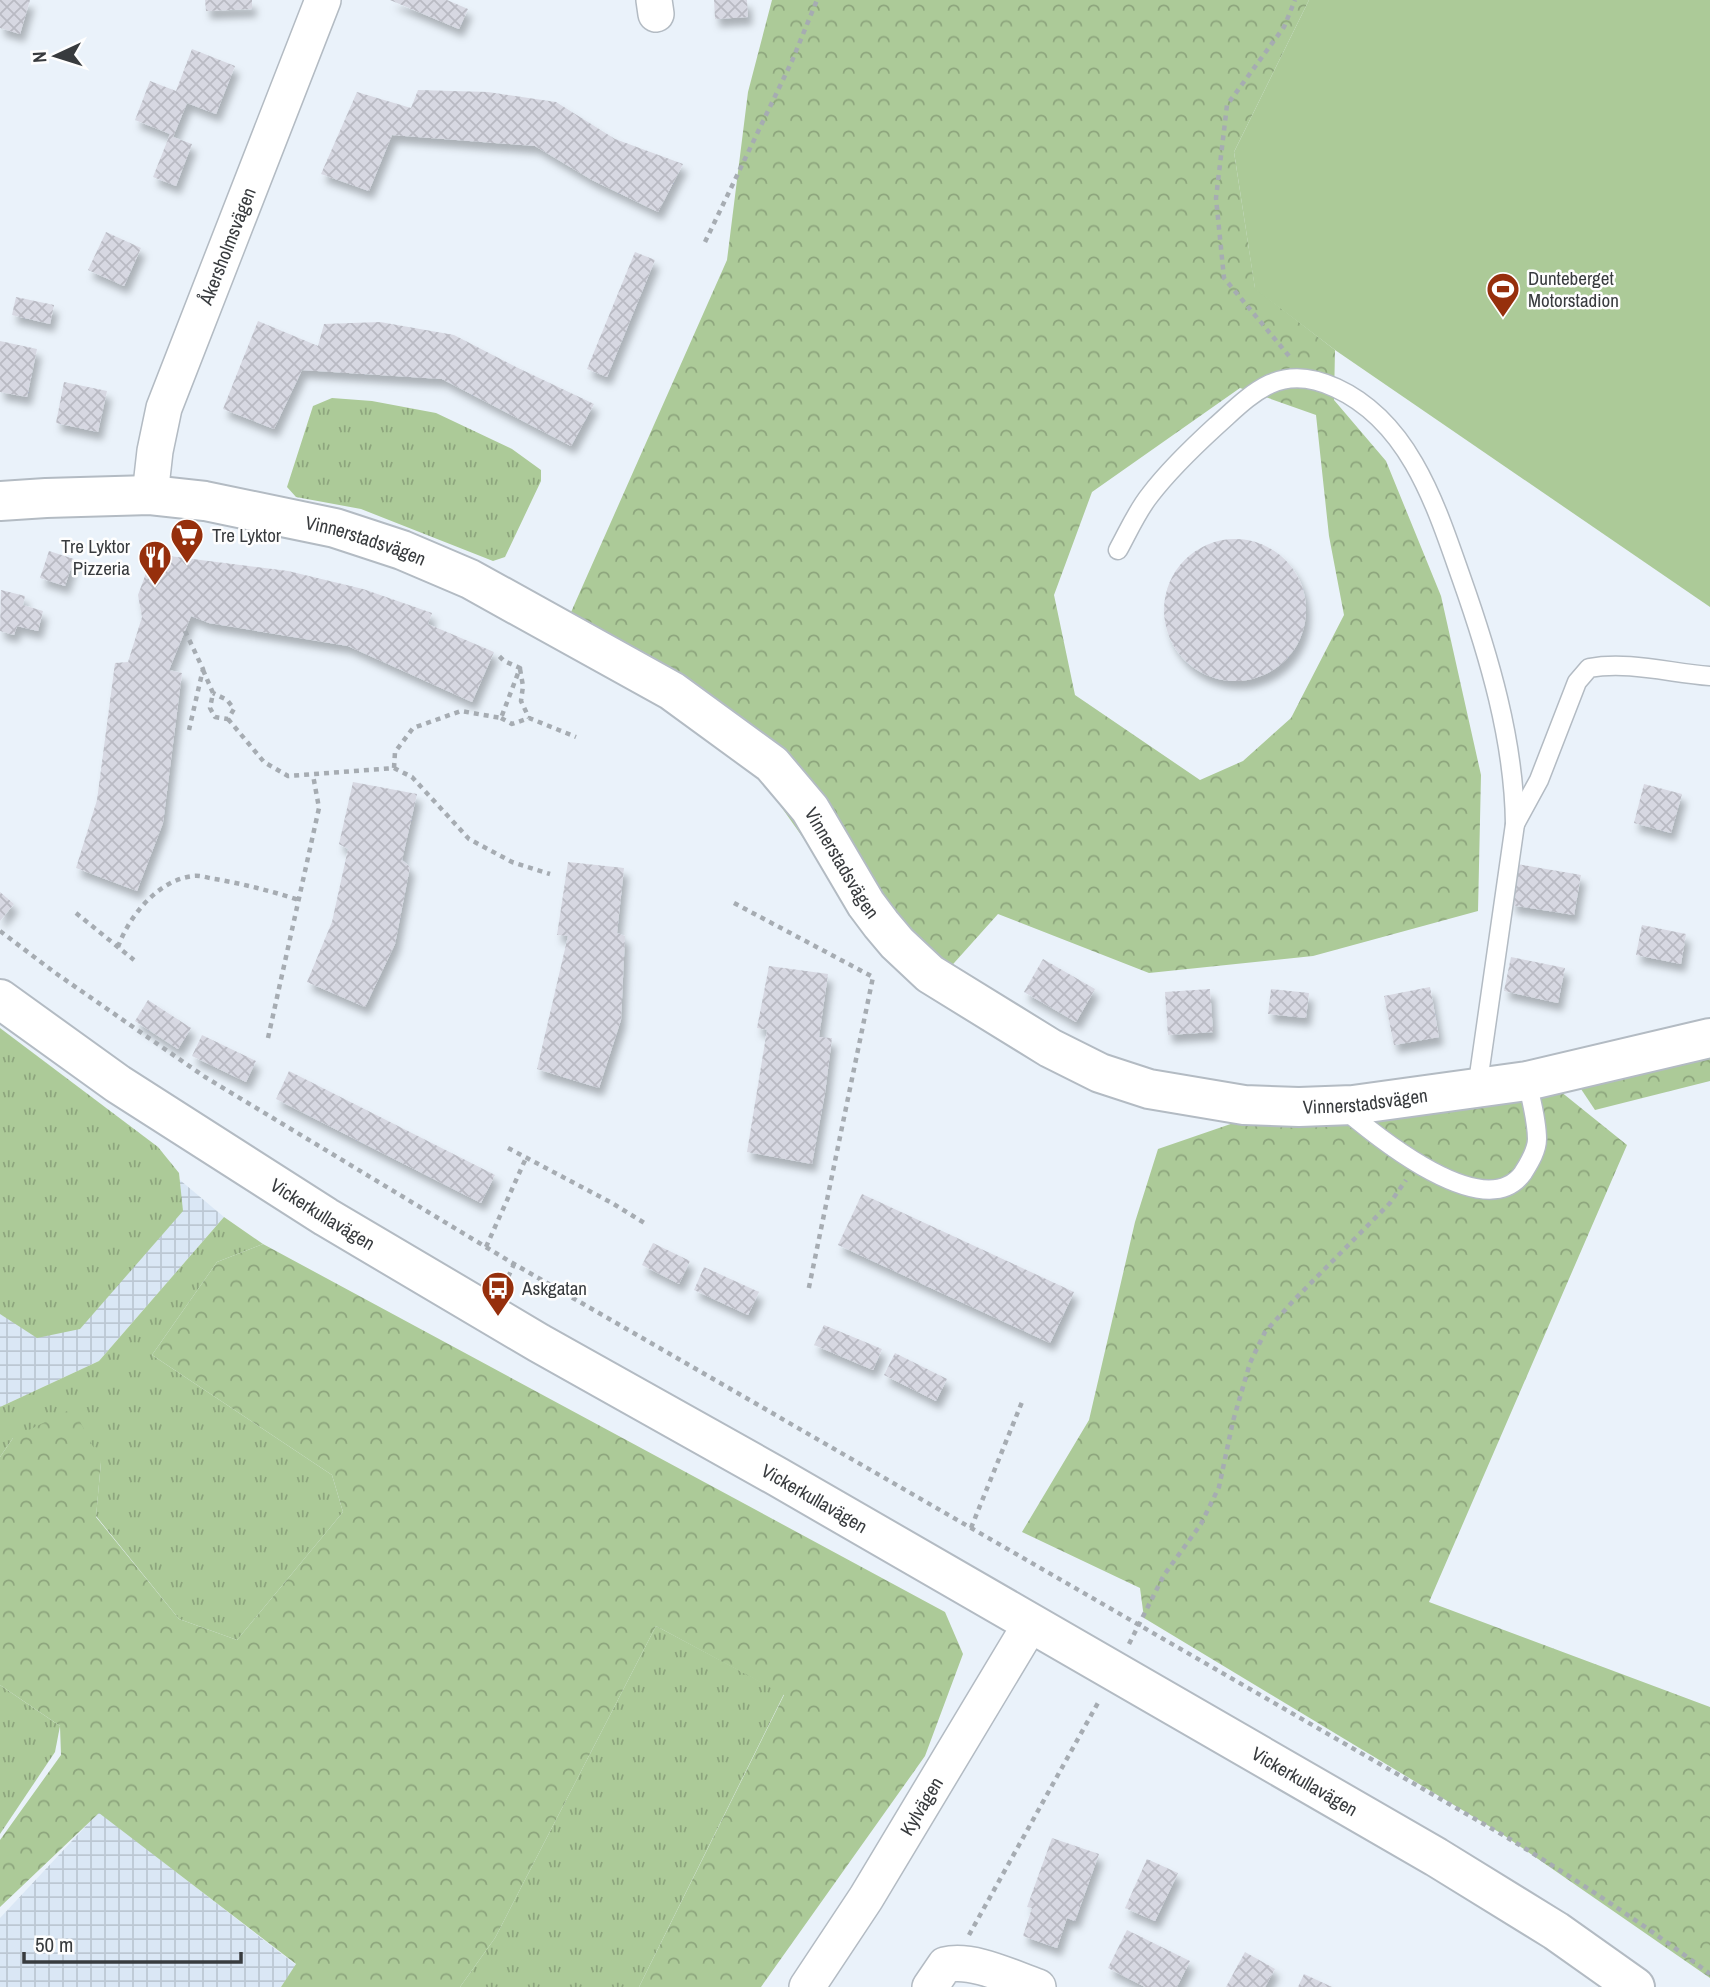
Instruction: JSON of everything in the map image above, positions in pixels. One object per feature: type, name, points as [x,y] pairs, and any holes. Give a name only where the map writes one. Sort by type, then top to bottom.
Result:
[{"type":"street","name":"Åkersholmsvägen","points":[[150,495],[164,408],[323,0]]},
{"type":"street","name":"Vinnerstadsvägen","points":[[0,501],[150,495],[205,501],[335,528],[402,550],[470,579],[672,691],[772,764],[810,809],[866,904],[914,960],[954,989],[1050,1048],[1100,1073],[1149,1089],[1189,1098],[1244,1105],[1339,1105],[1527,1081],[1710,1038]]},
{"type":"street","name":"Vickerkullavägen","points":[[0,999],[128,1090],[326,1217],[539,1343],[778,1477],[1030,1625],[1436,1857],[1556,1931],[1635,1987]]},
{"type":"street","name":"Kylvägen","points":[[807,1987],[866,1898],[1030,1625]]},
{"type":"street","points":[[942,1975],[973,1966],[1038,1987]]},
{"type":"lane","points":[[1118,550],[1148,497],[1181,458],[1249,396],[1272,383],[1290,378],[1308,378],[1343,391],[1375,415],[1402,445],[1430,492],[1469,601],[1507,738],[1514,783],[1515,824],[1477,1089]]},
{"type":"lane","points":[[1515,824],[1539,780],[1577,682],[1589,668],[1605,665],[1631,666],[1710,677]]},
{"type":"lane","points":[[1339,1105],[1373,1134],[1417,1163],[1460,1184],[1482,1190],[1506,1187],[1521,1176],[1532,1158],[1537,1141],[1527,1081]]},
{"type":"path","points":[[705,242],[792,61],[817,0]]},
{"type":"path","points":[[1295,0],[1284,27],[1227,105],[1216,198],[1224,278],[1308,378]]},
{"type":"path","points":[[185,631],[213,692],[227,700],[234,709],[228,719]]},
{"type":"path","points":[[497,654],[504,661],[520,667]]},
{"type":"path","points":[[501,718],[520,667]]},
{"type":"path","points":[[520,667],[523,686],[521,701],[529,718]]},
{"type":"path","points":[[189,730],[202,670]]},
{"type":"path","points":[[213,692],[210,708],[215,717],[228,719],[264,762],[288,776],[394,768],[412,777],[469,839],[512,862],[550,874]]},
{"type":"path","points":[[394,768],[396,752],[413,728],[461,711],[501,718],[512,724],[529,718],[576,737]]},
{"type":"path","points":[[268,1038],[319,808],[313,775]]},
{"type":"path","points":[[118,947],[124,929],[144,904],[170,883],[195,875],[255,886],[299,900]]},
{"type":"path","points":[[734,903],[873,977],[808,1292]]},
{"type":"path","points":[[76,912],[134,960]]},
{"type":"path","points":[[0,931],[205,1077],[514,1264],[1508,1838],[1577,1880],[1710,1974]]},
{"type":"path","points":[[508,1148],[646,1224]]},
{"type":"path","points":[[486,1247],[526,1158]]},
{"type":"path","points":[[942,1975],[1116,1674],[1164,1575],[1201,1524],[1219,1487],[1233,1422],[1250,1363],[1265,1332],[1295,1298],[1390,1203],[1417,1163]]},
{"type":"path","points":[[503,1290],[514,1264]]},
{"type":"path","points":[[971,1528],[1022,1402]]},
{"type":"shaded area","points":[[0,1029],[224,1217],[99,1361],[0,1407]]},
{"type":"shaded area","points":[[99,1812],[296,1965],[281,1987],[0,1987],[0,1918]]},
{"type":"green space","points":[[772,0],[1309,0],[1234,152],[1255,288],[1335,350],[1334,400],[1386,461],[1441,596],[1481,775],[1478,911],[1313,956],[1149,973],[998,914],[937,982],[856,913],[763,781],[657,693],[560,637],[727,260],[748,92]],"holes":[[[1240,388],[1316,415],[1329,536],[1344,615],[1291,718],[1243,761],[1200,780],[1075,695],[1054,595],[1092,492]]]},
{"type":"green space","name":"Dunteberget Motorstadion","points":[[1309,0],[1710,0],[1710,607],[1335,350],[1255,289],[1234,152]]},
{"type":"green space","points":[[332,398],[372,401],[436,413],[512,449],[541,470],[541,481],[505,557],[493,561],[361,509],[296,497],[287,487],[313,406]]},
{"type":"green space","points":[[0,1028],[158,1147],[179,1173],[183,1211],[80,1329],[37,1338],[0,1314]]},
{"type":"green space","points":[[1710,1037],[1710,1081],[1595,1110],[1569,1071]]},
{"type":"green space","points":[[1545,1079],[1627,1145],[1429,1602],[1710,1707],[1710,1978],[1502,1834],[1144,1618],[1140,1588],[1022,1532],[1089,1420],[1135,1222],[1158,1149],[1283,1106]]},
{"type":"green space","points":[[224,1217],[263,1244],[217,1262],[152,1355],[332,1475],[343,1512],[237,1640],[179,1619],[96,1516],[101,1462],[13,1438],[0,1457],[0,1407],[99,1361]]},
{"type":"green space","points":[[263,1244],[945,1612],[963,1654],[925,1756],[761,1987],[639,1987],[784,1695],[656,1626],[495,1938],[460,1987],[281,1987],[296,1964],[99,1813],[0,1907],[0,1840],[61,1755],[60,1726],[0,1685],[0,1457],[13,1438],[73,1408],[101,1462],[96,1517],[179,1619],[237,1640],[343,1512],[332,1475],[152,1355],[217,1262]]},
{"type":"green space","points":[[656,1626],[784,1694],[639,1987],[460,1987],[495,1938]]},
{"type":"green space","points":[[0,1685],[60,1726],[55,1752],[0,1834]]},
{"type":"building","points":[[0,0],[30,0],[20,34],[0,28]]},
{"type":"building","points":[[205,0],[252,0],[252,9],[206,11]]},
{"type":"building","points":[[390,0],[447,0],[468,9],[459,29]]},
{"type":"building","points":[[714,0],[747,0],[748,17],[715,19]]},
{"type":"building","points":[[192,49],[235,66],[216,114],[187,103],[173,137],[192,144],[176,186],[153,177],[170,134],[135,120],[150,81],[176,91]]},
{"type":"building","points":[[418,90],[488,92],[556,102],[615,139],[683,164],[658,212],[592,180],[535,146],[392,135],[369,191],[321,174],[357,92],[411,108]]},
{"type":"building","points":[[106,232],[141,248],[124,286],[88,270]]},
{"type":"building","points":[[635,252],[655,260],[607,377],[587,369]]},
{"type":"building","points":[[16,297],[54,305],[50,324],[12,315]]},
{"type":"building","points":[[258,321],[318,346],[324,324],[380,322],[454,335],[594,404],[571,446],[442,379],[302,370],[274,429],[223,409]]},
{"type":"building","points":[[0,341],[37,349],[27,397],[0,392]]},
{"type":"building","points":[[64,382],[107,391],[98,432],[56,423]]},
{"type":"building","points":[[1235,539],[1262,544],[1285,560],[1301,583],[1306,610],[1301,637],[1285,660],[1262,676],[1235,681],[1208,676],[1185,660],[1169,637],[1164,610],[1169,583],[1185,560],[1208,544]]},
{"type":"building","points":[[49,551],[74,559],[65,586],[40,578]]},
{"type":"building","points":[[169,556],[288,571],[363,589],[432,613],[428,624],[494,652],[472,702],[348,646],[209,623],[191,616],[169,670],[182,673],[163,823],[137,891],[76,868],[97,800],[115,663],[128,662],[142,617],[138,595],[149,565]]},
{"type":"building","points":[[1,590],[25,596],[23,605],[43,611],[38,631],[17,626],[14,635],[0,631]]},
{"type":"building","points":[[353,782],[417,794],[402,860],[410,867],[395,944],[365,1007],[307,982],[332,922],[348,849],[339,844]]},
{"type":"building","points":[[1644,784],[1682,794],[1671,833],[1634,823]]},
{"type":"building","points":[[568,862],[624,868],[617,933],[625,936],[621,1020],[599,1088],[537,1069],[568,936],[557,935]]},
{"type":"building","points":[[1517,864],[1581,875],[1574,915],[1511,905]]},
{"type":"building","points":[[0,892],[14,904],[0,921]]},
{"type":"building","points":[[1642,925],[1686,934],[1681,964],[1636,955]]},
{"type":"building","points":[[1511,957],[1565,968],[1558,1003],[1504,991]]},
{"type":"building","points":[[1043,959],[1095,989],[1076,1022],[1024,992]]},
{"type":"building","points":[[769,966],[828,974],[819,1037],[832,1038],[812,1164],[747,1152],[767,1030],[757,1028]]},
{"type":"building","points":[[1430,987],[1439,1037],[1394,1045],[1384,996]]},
{"type":"building","points":[[1210,989],[1213,1032],[1168,1035],[1165,992]]},
{"type":"building","points":[[1271,989],[1309,993],[1306,1018],[1268,1014]]},
{"type":"building","points":[[148,1000],[191,1028],[178,1049],[135,1021]]},
{"type":"building","points":[[202,1035],[256,1061],[246,1082],[192,1056]]},
{"type":"building","points":[[289,1071],[495,1175],[481,1203],[276,1099]]},
{"type":"building","points":[[862,1194],[1074,1292],[1050,1343],[838,1245]]},
{"type":"building","points":[[653,1243],[690,1261],[679,1284],[642,1265]]},
{"type":"building","points":[[704,1267],[759,1292],[748,1315],[694,1290]]},
{"type":"building","points":[[824,1325],[882,1349],[873,1370],[814,1345]]},
{"type":"building","points":[[895,1353],[947,1379],[936,1401],[884,1375]]},
{"type":"building","points":[[1052,1838],[1099,1854],[1075,1921],[1067,1918],[1057,1948],[1023,1936],[1032,1908],[1027,1907]]},
{"type":"building","points":[[1147,1859],[1178,1873],[1155,1921],[1125,1908]]},
{"type":"building","points":[[1127,1930],[1190,1961],[1177,1987],[1145,1987],[1108,1968]]},
{"type":"building","points":[[1245,1952],[1275,1969],[1265,1987],[1226,1987]]},
{"type":"building","points":[[1304,1974],[1332,1987],[1298,1987]]},
{"type":"place","name":"Dunteberget Motorstadion","points":[[1503,319]]},
{"type":"place","name":"Tre Lyktor","points":[[187,565]]},
{"type":"place","name":"Tre Lyktor Pizzeria","points":[[155,587]]},
{"type":"place","name":"Askgatan","points":[[498,1318]]}]
